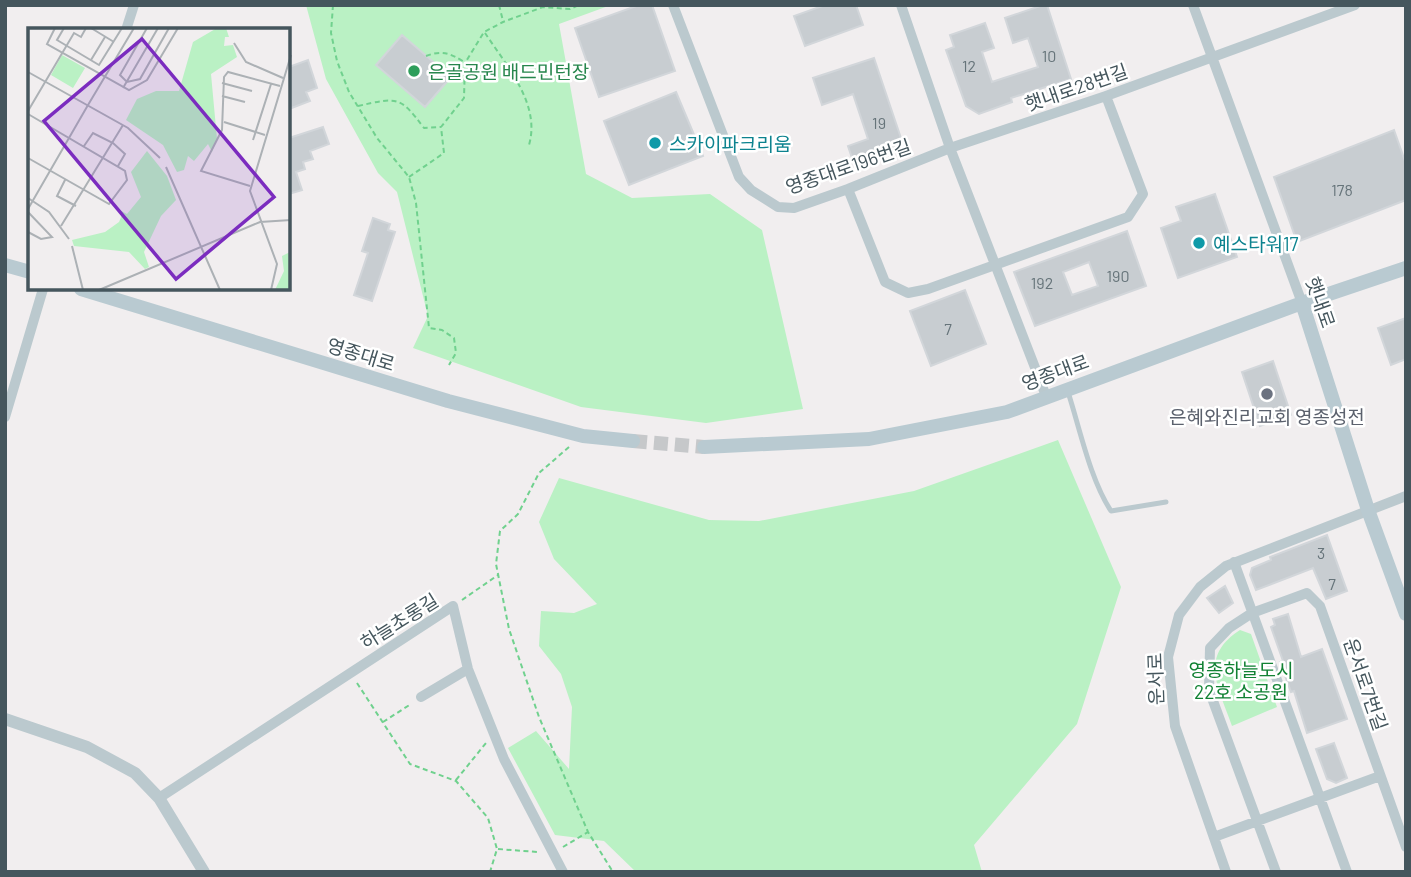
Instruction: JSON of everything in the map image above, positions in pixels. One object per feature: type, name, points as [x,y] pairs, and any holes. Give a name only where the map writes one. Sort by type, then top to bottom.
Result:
[{"type":"main road","points":[[5,265],[28,271]]},
{"type":"main road","name":"영종대로","points":[[704,447],[869,439],[1007,412],[1302,303],[1406,268]]},
{"type":"main road","name":"영종대로","points":[[84,290],[448,401],[583,436],[633,442]]},
{"type":"main road","name":"햇내로","points":[[1302,303],[1368,510],[1406,614]]},
{"type":"street","points":[[127,28],[134,5]]},
{"type":"street","name":"영종대로196번길","points":[[673,5],[739,177],[751,190],[778,207],[794,208],[950,148]]},
{"type":"street","points":[[901,5],[950,148],[1045,396]]},
{"type":"street","name":"햇내로","points":[[1193,5],[1302,303]]},
{"type":"street","name":"햇내로28번길","points":[[950,148],[1106,96],[1354,5]]},
{"type":"street","points":[[848,189],[885,282],[908,293],[928,289],[995,266],[1128,217],[1137,206],[1143,194],[1106,96]]},
{"type":"street","points":[[5,417],[43,290]]},
{"type":"street","name":"운서로","points":[[1226,872],[1175,726],[1168,657],[1179,615],[1200,587],[1234,562],[1406,496]]},
{"type":"street","points":[[1234,562],[1347,872]]},
{"type":"street","name":"운서로7번길","points":[[1276,872],[1209,690],[1210,648],[1229,628],[1252,613],[1307,593],[1320,606],[1406,847]]},
{"type":"street","name":"하늘초롱길","points":[[159,798],[453,606],[468,669],[504,759],[563,872]]},
{"type":"street","points":[[421,697],[468,669]]},
{"type":"street","points":[[5,719],[87,747],[135,773],[159,798],[204,872]]},
{"type":"street","points":[[1214,837],[1380,776]]},
{"type":"lane","points":[[1067,388],[1104,501],[1111,511],[1166,502]]},
{"type":"path","points":[[333,5],[331,33],[337,61],[349,92],[377,138],[409,177],[416,203],[429,328],[442,330],[454,338],[456,353],[449,365]]},
{"type":"path","points":[[499,5],[503,22]]},
{"type":"path","points":[[409,177],[444,153],[441,127],[464,98],[465,63],[484,32],[543,7],[570,9],[579,5]]},
{"type":"path","points":[[484,32],[518,82],[530,112],[533,133],[529,145]]},
{"type":"path","points":[[426,56],[438,51],[452,54],[465,63]]},
{"type":"path","points":[[358,106],[399,101],[405,104],[424,128],[441,127]]},
{"type":"path","points":[[583,436],[539,473],[518,514],[500,531],[496,564],[509,629],[539,717],[588,832],[613,872]]},
{"type":"path","points":[[453,606],[498,575]]},
{"type":"path","points":[[351,673],[411,764],[456,780],[488,818],[497,849],[490,872]]},
{"type":"path","points":[[383,722],[421,697]]},
{"type":"path","points":[[456,780],[494,734]]},
{"type":"green space","points":[[306,5],[611,5],[559,24],[586,174],[632,198],[710,194],[762,230],[803,409],[706,423],[581,407],[413,348],[428,316],[397,192],[378,173],[326,79]]},
{"type":"green space","points":[[1058,440],[1121,587],[1077,724],[974,845],[982,872],[636,872],[604,841],[555,835],[508,748],[536,731],[569,769],[572,707],[561,674],[539,646],[541,611],[574,613],[597,604],[554,559],[539,522],[559,478],[709,520],[759,521],[914,491]]},
{"type":"green space","name":"영종하늘도시 22호 소공원","points":[[1240,630],[1251,634],[1277,707],[1232,726],[1215,674],[1216,662],[1219,651],[1227,640]]},
{"type":"building","points":[[639,5],[652,5],[675,71],[599,97],[575,28]]},
{"type":"building","points":[[825,5],[856,5],[863,25],[805,46],[794,16]]},
{"type":"building","points":[[1047,5],[1071,79],[1011,98],[1012,102],[979,114],[966,106],[946,50],[954,47],[950,35],[985,23],[994,48],[982,52],[992,82],[1038,67],[1028,38],[1013,43],[1005,18]]},
{"type":"building","name":"은골공원 배드민턴장","points":[[402,35],[451,77],[425,107],[376,65]]},
{"type":"building","points":[[874,58],[903,144],[853,161],[848,146],[868,139],[853,94],[822,105],[813,78]]},
{"type":"building","points":[[308,60],[317,88],[306,92],[310,101],[290,109],[290,67]]},
{"type":"building","name":"스카이파크리움","points":[[676,92],[703,156],[629,185],[604,121]]},
{"type":"building","points":[[323,127],[329,144],[310,151],[313,159],[303,162],[305,169],[296,172],[302,190],[290,194],[290,138]]},
{"type":"building","points":[[1394,130],[1406,164],[1406,200],[1297,242],[1274,177]]},
{"type":"building","name":"예스타워17","points":[[1215,194],[1237,257],[1178,278],[1161,228],[1181,221],[1176,207]]},
{"type":"building","points":[[373,218],[390,224],[388,230],[395,232],[372,301],[354,295],[368,253],[362,251]]},
{"type":"building","points":[[1127,231],[1146,286],[1035,326],[1014,272]],"holes":[[[1089,262],[1098,286],[1072,295],[1063,272]]]},
{"type":"building","points":[[965,290],[986,344],[931,366],[910,311]]},
{"type":"building","points":[[1406,318],[1406,359],[1391,365],[1378,328]]},
{"type":"building","name":"은혜와진리교회 영종성전","points":[[1273,361],[1291,415],[1260,426],[1242,372]]},
{"type":"building","points":[[1327,535],[1347,591],[1326,599],[1313,568],[1256,590],[1250,575],[1252,568],[1271,560],[1270,557]]},
{"type":"building","points":[[1225,586],[1233,603],[1219,613],[1207,598]]},
{"type":"building","points":[[1288,614],[1301,657],[1322,649],[1347,719],[1307,733],[1294,691],[1291,692],[1280,662],[1283,661],[1271,627],[1275,625],[1273,619]]},
{"type":"building","points":[[1334,743],[1347,778],[1336,783],[1327,779],[1316,749]]},
{"type":"tunnel","points":[[633,441],[704,447]]},
{"type":"place","name":"은골공원 배드민턴장","points":[[414,71]]},
{"type":"place","name":"스카이파크리움","points":[[655,143]]},
{"type":"place","name":"예스타워17","points":[[1199,243]]},
{"type":"place","name":"은혜와진리교회 영종성전","points":[[1267,394]]}]
